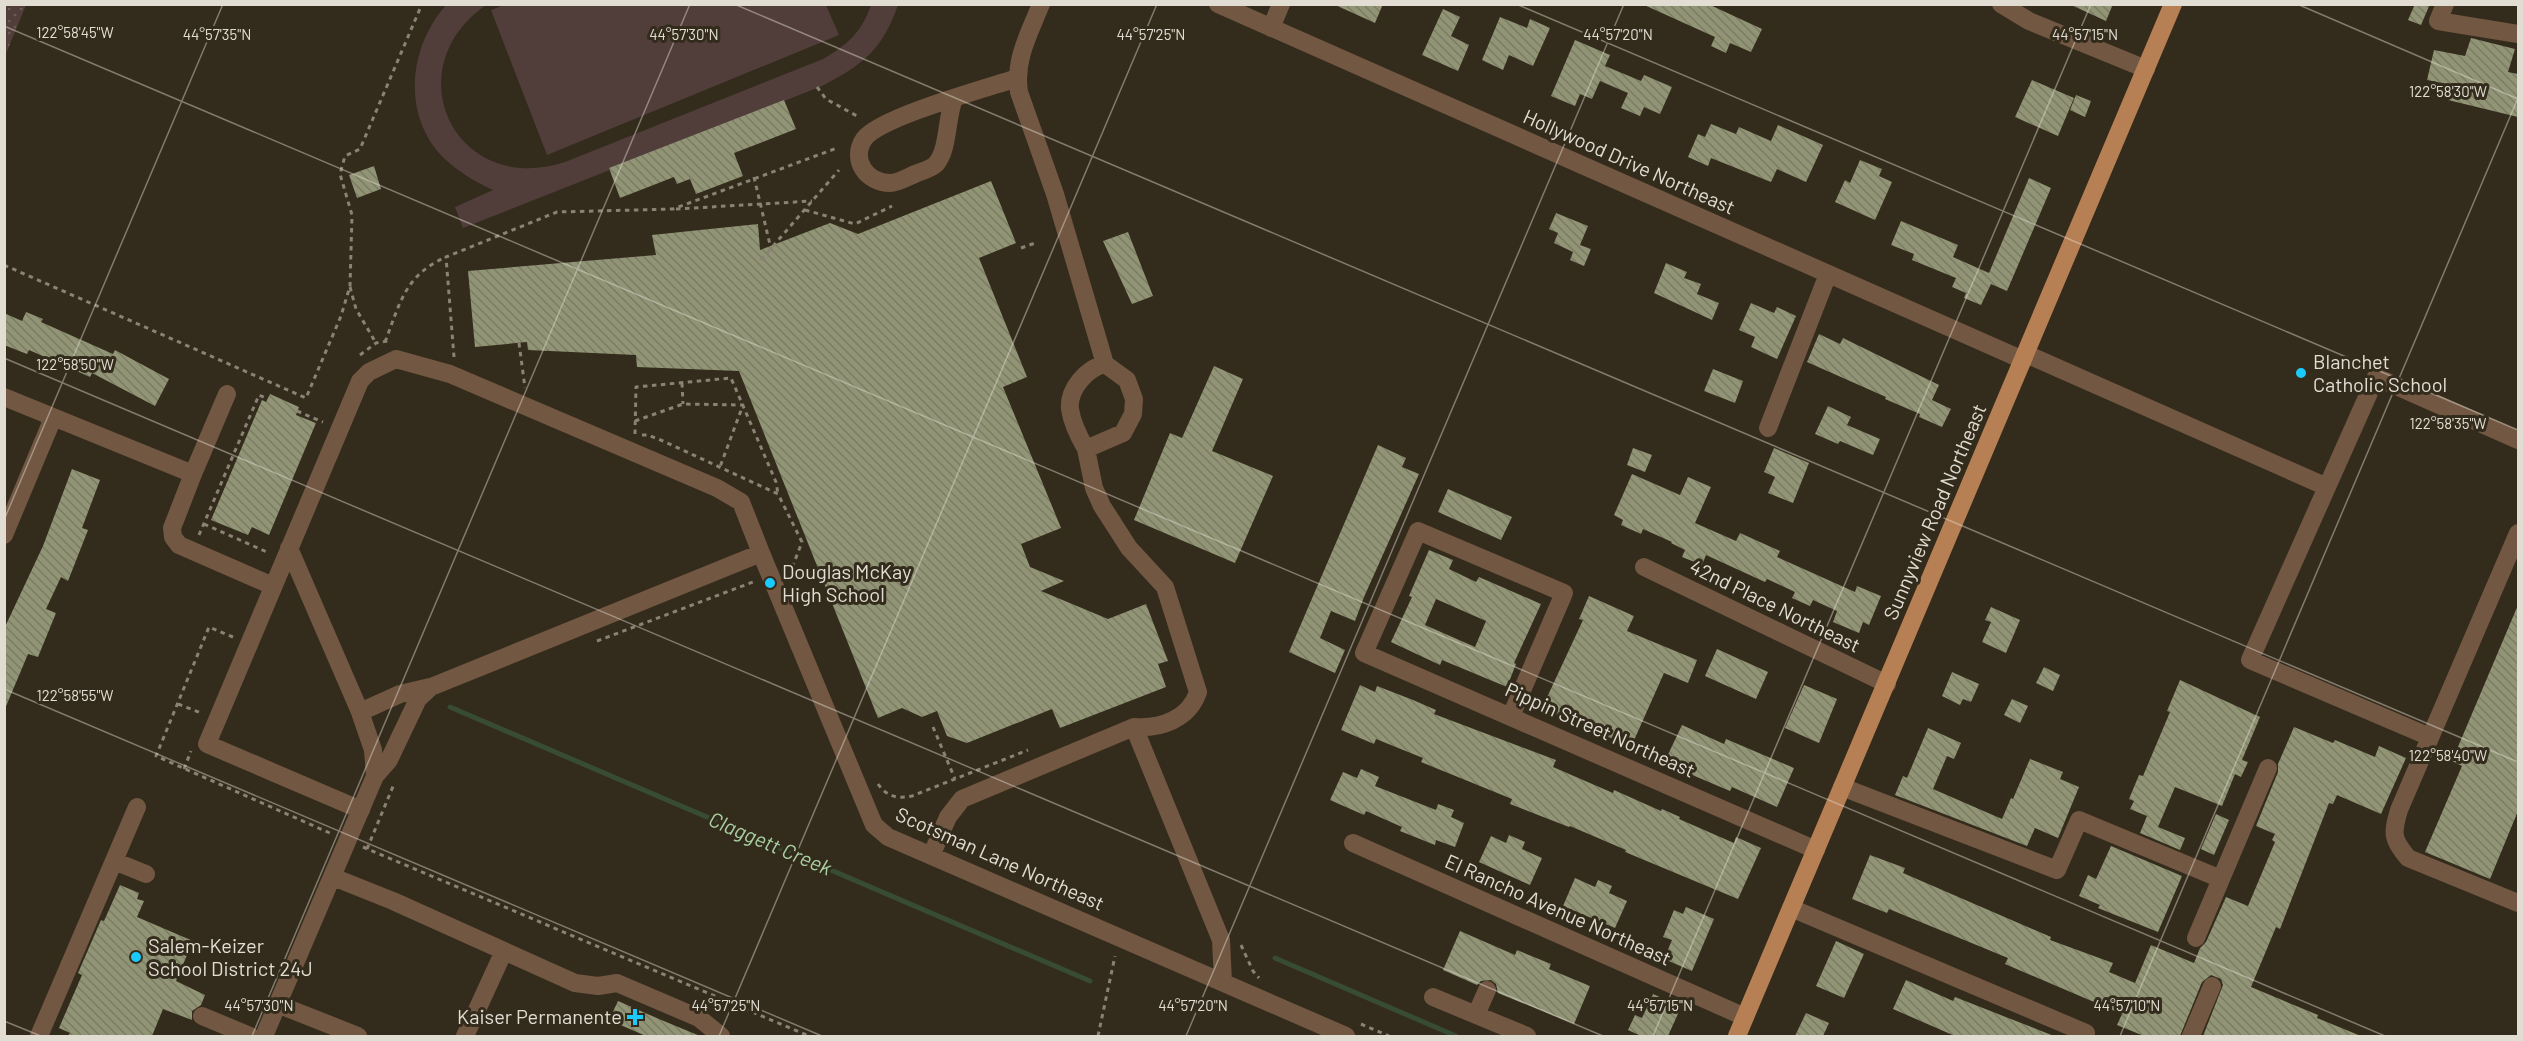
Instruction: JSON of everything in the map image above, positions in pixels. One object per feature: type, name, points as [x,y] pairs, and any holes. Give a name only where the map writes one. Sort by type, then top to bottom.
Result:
[{"type":"main road","name":"Sunnyview Road Northeast","points":[[1737,1036],[2173,4]]},
{"type":"street","points":[[1041,4],[1019,60],[1017,78],[1023,107],[1078,265],[1105,364],[1127,380],[1134,399],[1133,414],[1123,433],[1086,449]]},
{"type":"street","name":"Hollywood Drive Northeast","points":[[1218,4],[1828,274],[2327,487]]},
{"type":"street","points":[[1271,28],[1281,4]]},
{"type":"street","points":[[2001,4],[2030,21],[2146,69]]},
{"type":"street","points":[[2445,4],[2438,21],[2518,34]]},
{"type":"street","points":[[954,99],[949,110],[945,142],[934,166],[892,184],[879,182],[866,175],[860,164],[859,150],[865,138],[877,128],[917,111],[1017,78]]},
{"type":"street","points":[[1768,428],[1828,274]]},
{"type":"street","name":"Scotsman Lane Northeast","points":[[361,810],[207,744],[273,586],[282,551],[360,381],[369,372],[396,359],[450,374],[717,488],[741,502],[874,825],[888,837],[1223,982],[1352,1030]]},
{"type":"street","points":[[931,856],[943,825],[957,803],[1134,727],[1151,728],[1180,717],[1194,704],[1198,692],[1165,587],[1130,548],[1102,506],[1094,488],[1086,449],[1078,436],[1070,408],[1072,396],[1081,377],[1095,366],[1105,364]]},
{"type":"street","points":[[2430,736],[2250,660],[2376,377],[2518,440]]},
{"type":"street","points":[[227,394],[172,528],[173,537],[180,545],[273,586]]},
{"type":"street","points":[[4,397],[193,474]]},
{"type":"street","points":[[4,535],[53,418]]},
{"type":"street","name":"Pippin Street Northeast","points":[[1511,716],[1564,593],[1418,531],[1364,653],[1816,850]]},
{"type":"street","points":[[2518,533],[2430,736],[2399,810],[2393,831],[2397,845],[2408,858],[2518,903]]},
{"type":"street","points":[[282,551],[360,712],[373,750],[375,776]]},
{"type":"street","points":[[360,712],[400,694],[431,687],[761,553]]},
{"type":"street","name":"42nd Place Northeast","points":[[1644,567],[1887,684]]},
{"type":"street","points":[[264,1036],[375,776],[389,760],[418,699],[431,687]]},
{"type":"street","points":[[1134,727],[1221,940],[1223,982]]},
{"type":"street","points":[[2196,938],[2268,768]]},
{"type":"street","points":[[1842,787],[2057,870],[2079,820],[2221,879]]},
{"type":"street","points":[[39,1036],[137,807]]},
{"type":"street","name":"El Rancho Avenue Northeast","points":[[1353,843],[1745,1017]]},
{"type":"street","points":[[114,861],[146,874]]},
{"type":"street","points":[[333,877],[575,983],[597,986],[617,983],[699,1018],[721,1036]]},
{"type":"street","points":[[1791,908],[2086,1033]]},
{"type":"street","points":[[465,1036],[504,951]]},
{"type":"street","points":[[2191,1036],[2212,986]]},
{"type":"street","points":[[1476,1015],[1487,990]]},
{"type":"street","points":[[1433,997],[1527,1036]]},
{"type":"street","points":[[277,1004],[358,1036]]},
{"type":"street","points":[[202,1016],[250,1036]]},
{"type":"path","points":[[4,265],[306,398],[341,316],[350,286],[352,215],[340,174],[345,156],[360,148],[422,4]]},
{"type":"path","points":[[817,87],[826,99],[857,116]]},
{"type":"path","points":[[673,209],[837,148]]},
{"type":"path","points":[[761,260],[839,170]]},
{"type":"path","points":[[754,177],[771,249]]},
{"type":"path","points":[[385,342],[414,277],[428,265],[557,212],[673,209],[812,201]]},
{"type":"path","points":[[805,210],[855,224],[892,206]]},
{"type":"path","points":[[1021,248],[1038,242]]},
{"type":"path","points":[[446,257],[454,362]]},
{"type":"path","points":[[350,286],[356,309],[376,343]]},
{"type":"path","points":[[519,343],[525,393]]},
{"type":"path","points":[[635,436],[636,387],[731,378],[776,482],[778,494],[802,542],[789,571],[791,580]]},
{"type":"path","points":[[682,383],[683,404]]},
{"type":"path","points":[[198,540],[259,395],[268,399]]},
{"type":"path","points":[[635,421],[683,404],[743,405]]},
{"type":"path","points":[[720,467],[743,405]]},
{"type":"path","points":[[648,435],[778,494]]},
{"type":"path","points":[[204,524],[282,551]]},
{"type":"path","points":[[591,644],[753,582]]},
{"type":"path","points":[[178,704],[206,716]]},
{"type":"path","points":[[933,727],[955,779]]},
{"type":"path","points":[[878,782],[890,796],[901,798],[1036,746]]},
{"type":"path","points":[[367,849],[398,774]]},
{"type":"path","points":[[1098,1036],[1116,953],[1122,938]]},
{"type":"path","points":[[1239,940],[1253,971],[1262,981]]},
{"type":"path","points":[[1352,1030],[1389,1036]]},
{"type":"shaded area","points":[[4,5],[26,5],[5,56]]},
{"type":"shaded area","points":[[446,5],[486,5],[458,32],[444,62],[442,92],[450,121],[467,145],[493,162],[526,168],[565,162],[823,59],[853,37],[863,23],[871,5],[898,5],[885,34],[870,54],[860,63],[822,86],[463,228],[455,207],[493,190],[468,177],[446,160],[432,143],[422,124],[416,104],[417,62],[433,22]]},
{"type":"shaded area","points":[[504,5],[826,5],[839,35],[547,155],[491,10]]},
{"type":"building","points":[[1333,4],[1383,4],[1375,23]]},
{"type":"building","points":[[1642,4],[1708,4],[1762,29],[1751,52],[1730,43],[1726,53],[1711,46],[1715,37]]},
{"type":"building","points":[[2069,4],[2113,4],[2106,21]]},
{"type":"building","points":[[2415,4],[2430,4],[2421,25],[2408,20]]},
{"type":"building","points":[[1443,9],[1460,17],[1451,36],[1469,45],[1458,71],[1422,55]]},
{"type":"building","points":[[1500,17],[1527,28],[1530,19],[1550,28],[1533,66],[1509,55],[1503,70],[1482,60]]},
{"type":"building","points":[[2471,38],[2515,49],[2508,72],[2518,74],[2518,117],[2448,100],[2452,85],[2427,80],[2434,50],[2465,56]]},
{"type":"building","points":[[1575,40],[1610,55],[1605,66],[1641,81],[1644,75],[1672,87],[1660,114],[1644,107],[1640,116],[1621,108],[1628,93],[1600,81],[1592,99],[1580,94],[1575,106],[1551,96]]},
{"type":"building","points":[[2032,80],[2074,98],[2058,136],[2015,117]]},
{"type":"building","points":[[2076,95],[2091,101],[2085,117],[2070,110]]},
{"type":"building","points":[[784,100],[796,129],[734,153],[743,176],[696,194],[690,179],[677,184],[674,177],[620,198],[609,168]]},
{"type":"building","points":[[1711,124],[1736,134],[1739,127],[1771,141],[1778,125],[1823,145],[1806,182],[1777,169],[1771,182],[1711,158],[1708,166],[1688,157],[1698,134],[1705,137]]},
{"type":"building","points":[[1860,160],[1882,169],[1879,176],[1892,182],[1875,220],[1835,202],[1845,180],[1850,183]]},
{"type":"building","points":[[374,166],[381,189],[357,198],[349,175]]},
{"type":"building","points":[[2029,178],[2051,188],[2007,291],[1991,284],[1981,305],[1964,298],[1966,293],[1952,287],[1956,278],[1912,260],[1914,254],[1891,245],[1901,221],[1958,245],[1953,257],[1989,273]]},
{"type":"building","points":[[991,181],[1016,243],[979,258],[1027,377],[1003,387],[1061,528],[1021,544],[1030,567],[1064,581],[1041,591],[1108,619],[1146,604],[1168,661],[1158,664],[1166,687],[1060,728],[1052,709],[967,743],[947,736],[937,711],[922,717],[902,708],[878,718],[739,371],[637,367],[636,355],[528,350],[527,342],[475,347],[468,271],[656,255],[652,235],[758,224],[760,250],[830,223],[858,234]]},
{"type":"building","points":[[1556,213],[1588,226],[1580,245],[1591,249],[1584,266],[1570,260],[1573,252],[1554,243],[1558,233],[1549,229]]},
{"type":"building","points":[[1128,232],[1153,296],[1132,304],[1103,241]]},
{"type":"building","points":[[1666,263],[1687,272],[1684,278],[1701,284],[1697,294],[1719,303],[1712,320],[1654,293]]},
{"type":"building","points":[[1751,303],[1774,313],[1777,307],[1796,316],[1777,359],[1751,347],[1755,337],[1739,330]]},
{"type":"building","points":[[26,312],[43,319],[41,322],[113,354],[115,350],[169,379],[155,406],[92,373],[90,377],[29,350],[27,354],[4,345],[4,313],[22,321]]},
{"type":"building","points":[[1819,334],[1840,344],[1843,338],[1939,385],[1932,400],[1951,409],[1942,427],[1919,417],[1920,414],[1885,399],[1886,397],[1807,362]]},
{"type":"building","points":[[1214,366],[1243,379],[1212,451],[1273,476],[1235,563],[1134,520],[1170,433],[1182,438]]},
{"type":"building","points":[[1713,369],[1743,381],[1735,403],[1704,391]]},
{"type":"building","points":[[270,394],[299,407],[296,415],[316,423],[269,535],[252,527],[248,535],[211,520],[262,400],[266,402]]},
{"type":"building","points":[[1828,406],[1851,417],[1847,425],[1880,439],[1873,455],[1840,441],[1838,444],[1815,434]]},
{"type":"building","points":[[1378,445],[1406,458],[1402,467],[1419,474],[1355,621],[1331,611],[1320,638],[1345,650],[1335,673],[1289,652]]},
{"type":"building","points":[[1633,448],[1652,455],[1645,472],[1627,465]]},
{"type":"building","points":[[1774,448],[1809,463],[1793,503],[1768,493],[1775,477],[1764,472]]},
{"type":"building","points":[[72,469],[100,480],[82,528],[88,530],[68,581],[61,577],[46,609],[56,613],[38,657],[28,654],[4,711],[4,629],[43,546]]},
{"type":"building","points":[[1632,474],[1680,495],[1688,477],[1711,487],[1695,523],[1736,541],[1740,533],[1780,551],[1777,557],[1855,592],[1857,586],[1881,596],[1869,625],[1863,622],[1859,633],[1833,622],[1837,611],[1813,600],[1810,606],[1792,598],[1795,592],[1767,579],[1765,582],[1706,555],[1702,565],[1682,557],[1685,550],[1672,542],[1643,529],[1641,534],[1621,525],[1623,520],[1614,515]]},
{"type":"building","points":[[1448,489],[1512,517],[1501,540],[1438,512]]},
{"type":"building","points":[[1429,550],[1453,560],[1449,569],[1476,582],[1479,577],[1541,604],[1514,663],[1516,664],[1507,687],[1442,660],[1440,665],[1391,642],[1412,597],[1409,596]],"holes":[[[1436,599],[1486,621],[1475,647],[1425,625]]]},
{"type":"building","points":[[1589,596],[1634,616],[1627,631],[1697,660],[1688,683],[1664,673],[1631,747],[1542,708],[1583,620],[1579,619]]},
{"type":"building","points":[[2518,605],[2518,811],[2490,879],[2425,852],[2462,766],[2452,761]]},
{"type":"building","points":[[1991,607],[2020,620],[2006,653],[1982,642],[1991,622],[1985,620]]},
{"type":"building","points":[[1717,649],[1768,672],[1756,699],[1705,676]]},
{"type":"building","points":[[2044,667],[2060,675],[2053,691],[2036,683]]},
{"type":"building","points":[[1952,672],[1979,684],[1971,702],[1963,699],[1960,705],[1942,696]]},
{"type":"building","points":[[2180,680],[2260,717],[2242,760],[2248,762],[2241,777],[2235,774],[2222,806],[2175,787],[2158,827],[2185,838],[2180,850],[2140,833],[2147,816],[2130,809],[2134,801],[2129,799],[2139,775],[2143,776],[2170,712],[2167,711]]},
{"type":"building","points":[[1360,685],[1375,692],[1377,686],[1413,700],[1436,710],[1434,714],[1556,760],[1553,767],[1613,793],[1614,790],[1661,811],[1662,809],[1734,843],[1736,837],[1761,848],[1738,899],[1625,852],[1626,850],[1570,826],[1510,804],[1512,799],[1421,762],[1423,758],[1376,739],[1374,744],[1341,730]]},
{"type":"building","points":[[1804,685],[1837,699],[1819,743],[1785,728]]},
{"type":"building","points":[[2012,699],[2028,706],[2020,723],[2004,715]]},
{"type":"building","points":[[1682,725],[1724,744],[1726,739],[1794,768],[1777,807],[1732,787],[1730,791],[1664,763]]},
{"type":"building","points":[[2294,727],[2333,743],[2335,740],[2375,757],[2379,746],[2406,758],[2381,814],[2337,795],[2333,804],[2329,803],[2280,929],[2276,927],[2251,987],[2361,1036],[2203,1036],[2223,985],[2221,979],[2211,975],[2202,982],[2180,1036],[2144,1036],[2117,1025],[2122,1014],[2005,964],[2008,958],[1889,909],[1887,913],[1852,899],[1870,855],[1905,868],[1903,873],[2051,937],[2050,940],[2113,963],[2109,972],[2135,983],[2151,945],[2194,963],[2226,897],[2248,906],[2275,842],[2272,840],[2275,834],[2256,826]]},
{"type":"building","points":[[1928,728],[1961,743],[1954,759],[1947,756],[1933,789],[2002,819],[2030,759],[2063,772],[2060,779],[2079,787],[2058,838],[2035,828],[2027,846],[1895,795],[1903,776],[1907,778]]},
{"type":"building","points":[[1361,769],[1379,777],[1375,786],[1436,810],[1438,804],[1454,810],[1451,817],[1464,823],[1455,847],[1436,840],[1435,845],[1400,831],[1402,827],[1366,811],[1364,815],[1330,800],[1343,772],[1357,778]]},
{"type":"building","points":[[2216,814],[2229,820],[2214,855],[2201,849]]},
{"type":"building","points":[[1509,835],[1525,842],[1522,849],[1542,858],[1530,885],[1479,862],[1491,836],[1506,843]]},
{"type":"building","points":[[2111,846],[2182,876],[2158,932],[2098,908],[2100,905],[2079,896],[2088,875],[2096,879]]},
{"type":"building","points":[[1575,878],[1595,887],[1598,880],[1612,886],[1609,893],[1627,901],[1615,928],[1563,906]]},
{"type":"building","name":"Salem-Keizer School District 24J","points":[[120,885],[139,893],[137,899],[144,901],[137,917],[193,941],[176,981],[205,995],[201,1005],[192,1011],[192,1020],[163,1009],[152,1036],[68,1036],[70,1033],[59,1028],[82,975],[78,973],[101,920],[104,921]]},
{"type":"building","points":[[1686,907],[1714,919],[1692,971],[1664,959],[1672,940],[1663,937],[1674,910],[1683,914]]},
{"type":"building","points":[[1460,931],[1515,955],[1517,950],[1551,964],[1549,969],[1590,986],[1574,1024],[1498,993],[1496,984],[1491,980],[1481,981],[1477,985],[1443,970]]},
{"type":"building","points":[[1836,941],[1864,954],[1844,998],[1816,986]]},
{"type":"building","points":[[1906,980],[1953,1001],[1955,997],[2054,1036],[1955,1036],[1893,1009]]},
{"type":"building","points":[[1653,994],[1681,1007],[1668,1036],[1641,1036],[1628,1030],[1635,1015],[1642,1018]]},
{"type":"building","name":"Kaiser Permanente","points":[[618,1001],[700,1036],[646,1036],[609,1020]]},
{"type":"building","points":[[1806,1013],[1829,1023],[1823,1036],[1795,1036]]},
{"type":"waterway","name":"Claggett Creek","points":[[450,707],[1090,981]]},
{"type":"waterway","name":"Claggett Creek","points":[[1275,958],[1456,1036]]},
{"type":"place","name":"Blanchet Catholic School","points":[[2301,373]]},
{"type":"place","name":"Douglas McKay High School","points":[[770,583]]},
{"type":"place","name":"Salem-Keizer School District 24J","points":[[136,957]]},
{"type":"place","name":"Kaiser Permanente","points":[[635,1017]]}]
